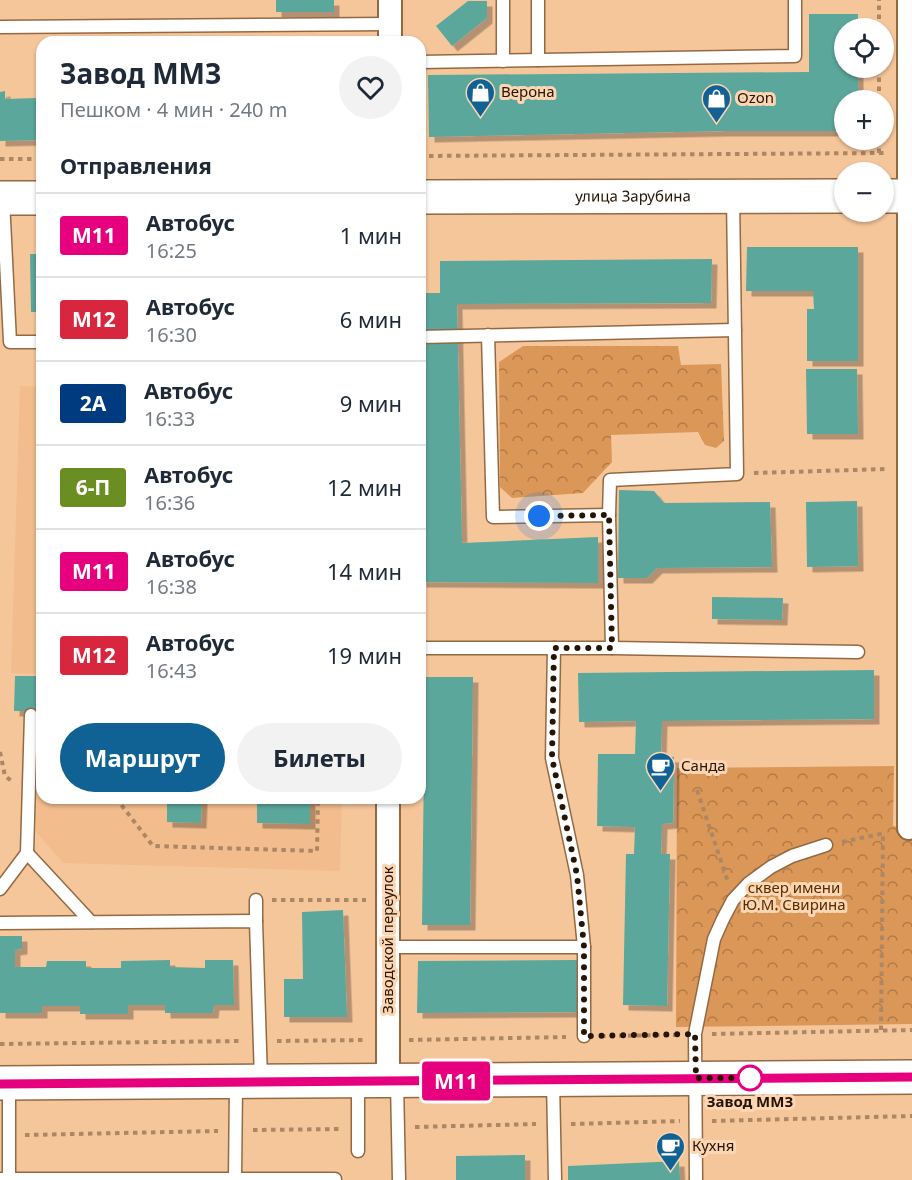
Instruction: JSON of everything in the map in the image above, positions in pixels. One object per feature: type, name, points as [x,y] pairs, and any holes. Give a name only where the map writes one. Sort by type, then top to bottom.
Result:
[{"type":"main road","name":"улица Зарубина","points":[[426,197],[834,196]]},
{"type":"main road","points":[[2,198],[36,198]]},
{"type":"main road","points":[[4,1083],[912,1077]]},
{"type":"street","points":[[390,0],[390,33]]},
{"type":"street","points":[[909,0],[909,153],[902,196],[909,468],[909,828]]},
{"type":"street","name":"Заводской переулок","points":[[381,1081],[388,1040],[388,804]]},
{"type":"lane","points":[[502,61],[503,0]]},
{"type":"lane","points":[[538,0],[538,60]]},
{"type":"lane","points":[[426,62],[795,56],[795,0]]},
{"type":"lane","points":[[0,27],[390,33]]},
{"type":"lane","points":[[612,648],[610,480],[737,474],[733,196]]},
{"type":"lane","points":[[2,198],[4,319],[10,342],[36,342]]},
{"type":"lane","points":[[426,337],[735,330]]},
{"type":"lane","points":[[488,335],[493,517],[609,515]]},
{"type":"lane","points":[[426,648],[858,652]]},
{"type":"lane","points":[[554,648],[552,758],[577,875],[584,947],[584,1036]]},
{"type":"lane","points":[[0,889],[27,853],[31,715]]},
{"type":"lane","points":[[696,1180],[695,1034],[714,939],[733,900],[749,884],[771,867],[792,856],[826,845]]},
{"type":"lane","points":[[27,853],[92,922]]},
{"type":"lane","points":[[235,1179],[235,1131],[260,1041],[256,900]]},
{"type":"lane","points":[[0,923],[256,921]]},
{"type":"lane","points":[[388,947],[584,947]]},
{"type":"lane","points":[[553,1080],[555,1180]]},
{"type":"lane","points":[[381,1081],[397,1127],[399,1180]]},
{"type":"lane","points":[[358,1151],[358,1128],[381,1081]]},
{"type":"lane","points":[[4,1083],[9,1136],[9,1179]]},
{"type":"lane","points":[[0,1179],[335,1179]]},
{"type":"path","points":[[879,0],[879,18]]},
{"type":"path","points":[[426,156],[909,153]]},
{"type":"path","points":[[0,159],[36,159]]},
{"type":"path","points":[[737,474],[909,468]]},
{"type":"path","points":[[697,790],[733,900]]},
{"type":"path","points":[[121,804],[153,846],[317,850],[318,804]]},
{"type":"path","points":[[826,845],[909,828]]},
{"type":"path","points":[[881,1030],[883,834]]},
{"type":"path","points":[[256,900],[388,900]]},
{"type":"path","points":[[0,1044],[388,1040],[912,1030]]},
{"type":"path","points":[[397,1127],[912,1116]]},
{"type":"path","points":[[9,1136],[358,1128]]},
{"type":"shaded area","points":[[20,386],[36,387],[36,674],[11,673]]},
{"type":"shaded area","points":[[37,804],[342,804],[340,871],[63,863],[36,832]]},
{"type":"green space","points":[[523,346],[678,346],[681,365],[721,364],[724,441],[716,448],[705,445],[698,432],[611,435],[612,462],[583,493],[512,498],[500,487],[499,362]]},
{"type":"green space","name":"сквер имени Ю.М. Свирина","points":[[894,766],[893,826],[912,829],[912,1024],[676,1027],[677,768]]},
{"type":"building","points":[[276,0],[334,0],[334,12],[276,12]]},
{"type":"building","points":[[468,1],[487,1],[487,18],[452,46],[436,26]]},
{"type":"building","points":[[809,14],[858,14],[858,18],[834,18],[834,78],[858,78],[858,90],[834,90],[834,131],[429,137],[428,75],[809,72]]},
{"type":"building","points":[[5,91],[5,99],[36,98],[36,140],[0,141],[0,92]]},
{"type":"building","points":[[747,247],[858,247],[858,361],[807,361],[807,309],[814,309],[813,291],[746,291]]},
{"type":"building","points":[[30,254],[36,254],[36,312],[31,312]]},
{"type":"building","points":[[712,259],[711,303],[457,304],[462,543],[598,537],[598,583],[426,582],[426,293],[440,293],[440,261]]},
{"type":"building","points":[[806,369],[857,369],[858,434],[807,434]]},
{"type":"building","points":[[619,490],[654,491],[664,503],[770,502],[772,567],[657,568],[647,578],[618,578]]},
{"type":"building","points":[[857,501],[858,566],[807,567],[806,502]]},
{"type":"building","points":[[712,597],[783,598],[782,620],[712,619]]},
{"type":"building","points":[[874,670],[874,719],[662,721],[661,756],[674,757],[673,823],[662,824],[661,854],[670,854],[667,1006],[623,1005],[626,854],[634,854],[635,827],[597,826],[598,754],[635,754],[636,721],[579,722],[578,673]]},
{"type":"building","points":[[15,676],[36,676],[36,711],[14,711]]},
{"type":"building","points":[[426,677],[473,677],[470,925],[422,925],[423,804],[426,804]]},
{"type":"building","points":[[167,804],[202,804],[201,823],[167,822]]},
{"type":"building","points":[[257,804],[310,804],[310,824],[257,823]]},
{"type":"building","points":[[343,910],[347,1017],[284,1017],[284,979],[303,979],[302,912]]},
{"type":"building","points":[[0,936],[22,936],[22,949],[15,950],[15,967],[46,967],[47,961],[86,961],[86,968],[121,968],[121,961],[170,960],[170,967],[205,968],[205,960],[233,960],[234,1005],[214,1005],[213,1013],[165,1013],[165,1005],[128,1005],[128,1014],[80,1014],[80,1006],[42,1006],[42,1013],[0,1013]]},
{"type":"building","points":[[577,960],[578,1012],[417,1013],[418,961]]},
{"type":"building","points":[[525,1155],[525,1180],[456,1180],[456,1156]]},
{"type":"building","points":[[679,1161],[680,1180],[568,1180],[568,1166]]},
{"type":"bus line","name":"М11","points":[[0,1084],[912,1077]]},
{"type":"place","name":"Верона","points":[[480,118]]},
{"type":"place","name":"Ozon","points":[[716,124]]},
{"type":"place","name":"Санда","points":[[660,792]]},
{"type":"place","name":"Завод ММЗ","points":[[750,1078]]},
{"type":"place","name":"Кухня","points":[[671,1172]]},
{"type":"route","points":[[539,516],[609,515],[612,648],[554,648],[552,758],[577,875],[584,947],[584,1036],[695,1034],[696,1078],[750,1078]]}]
